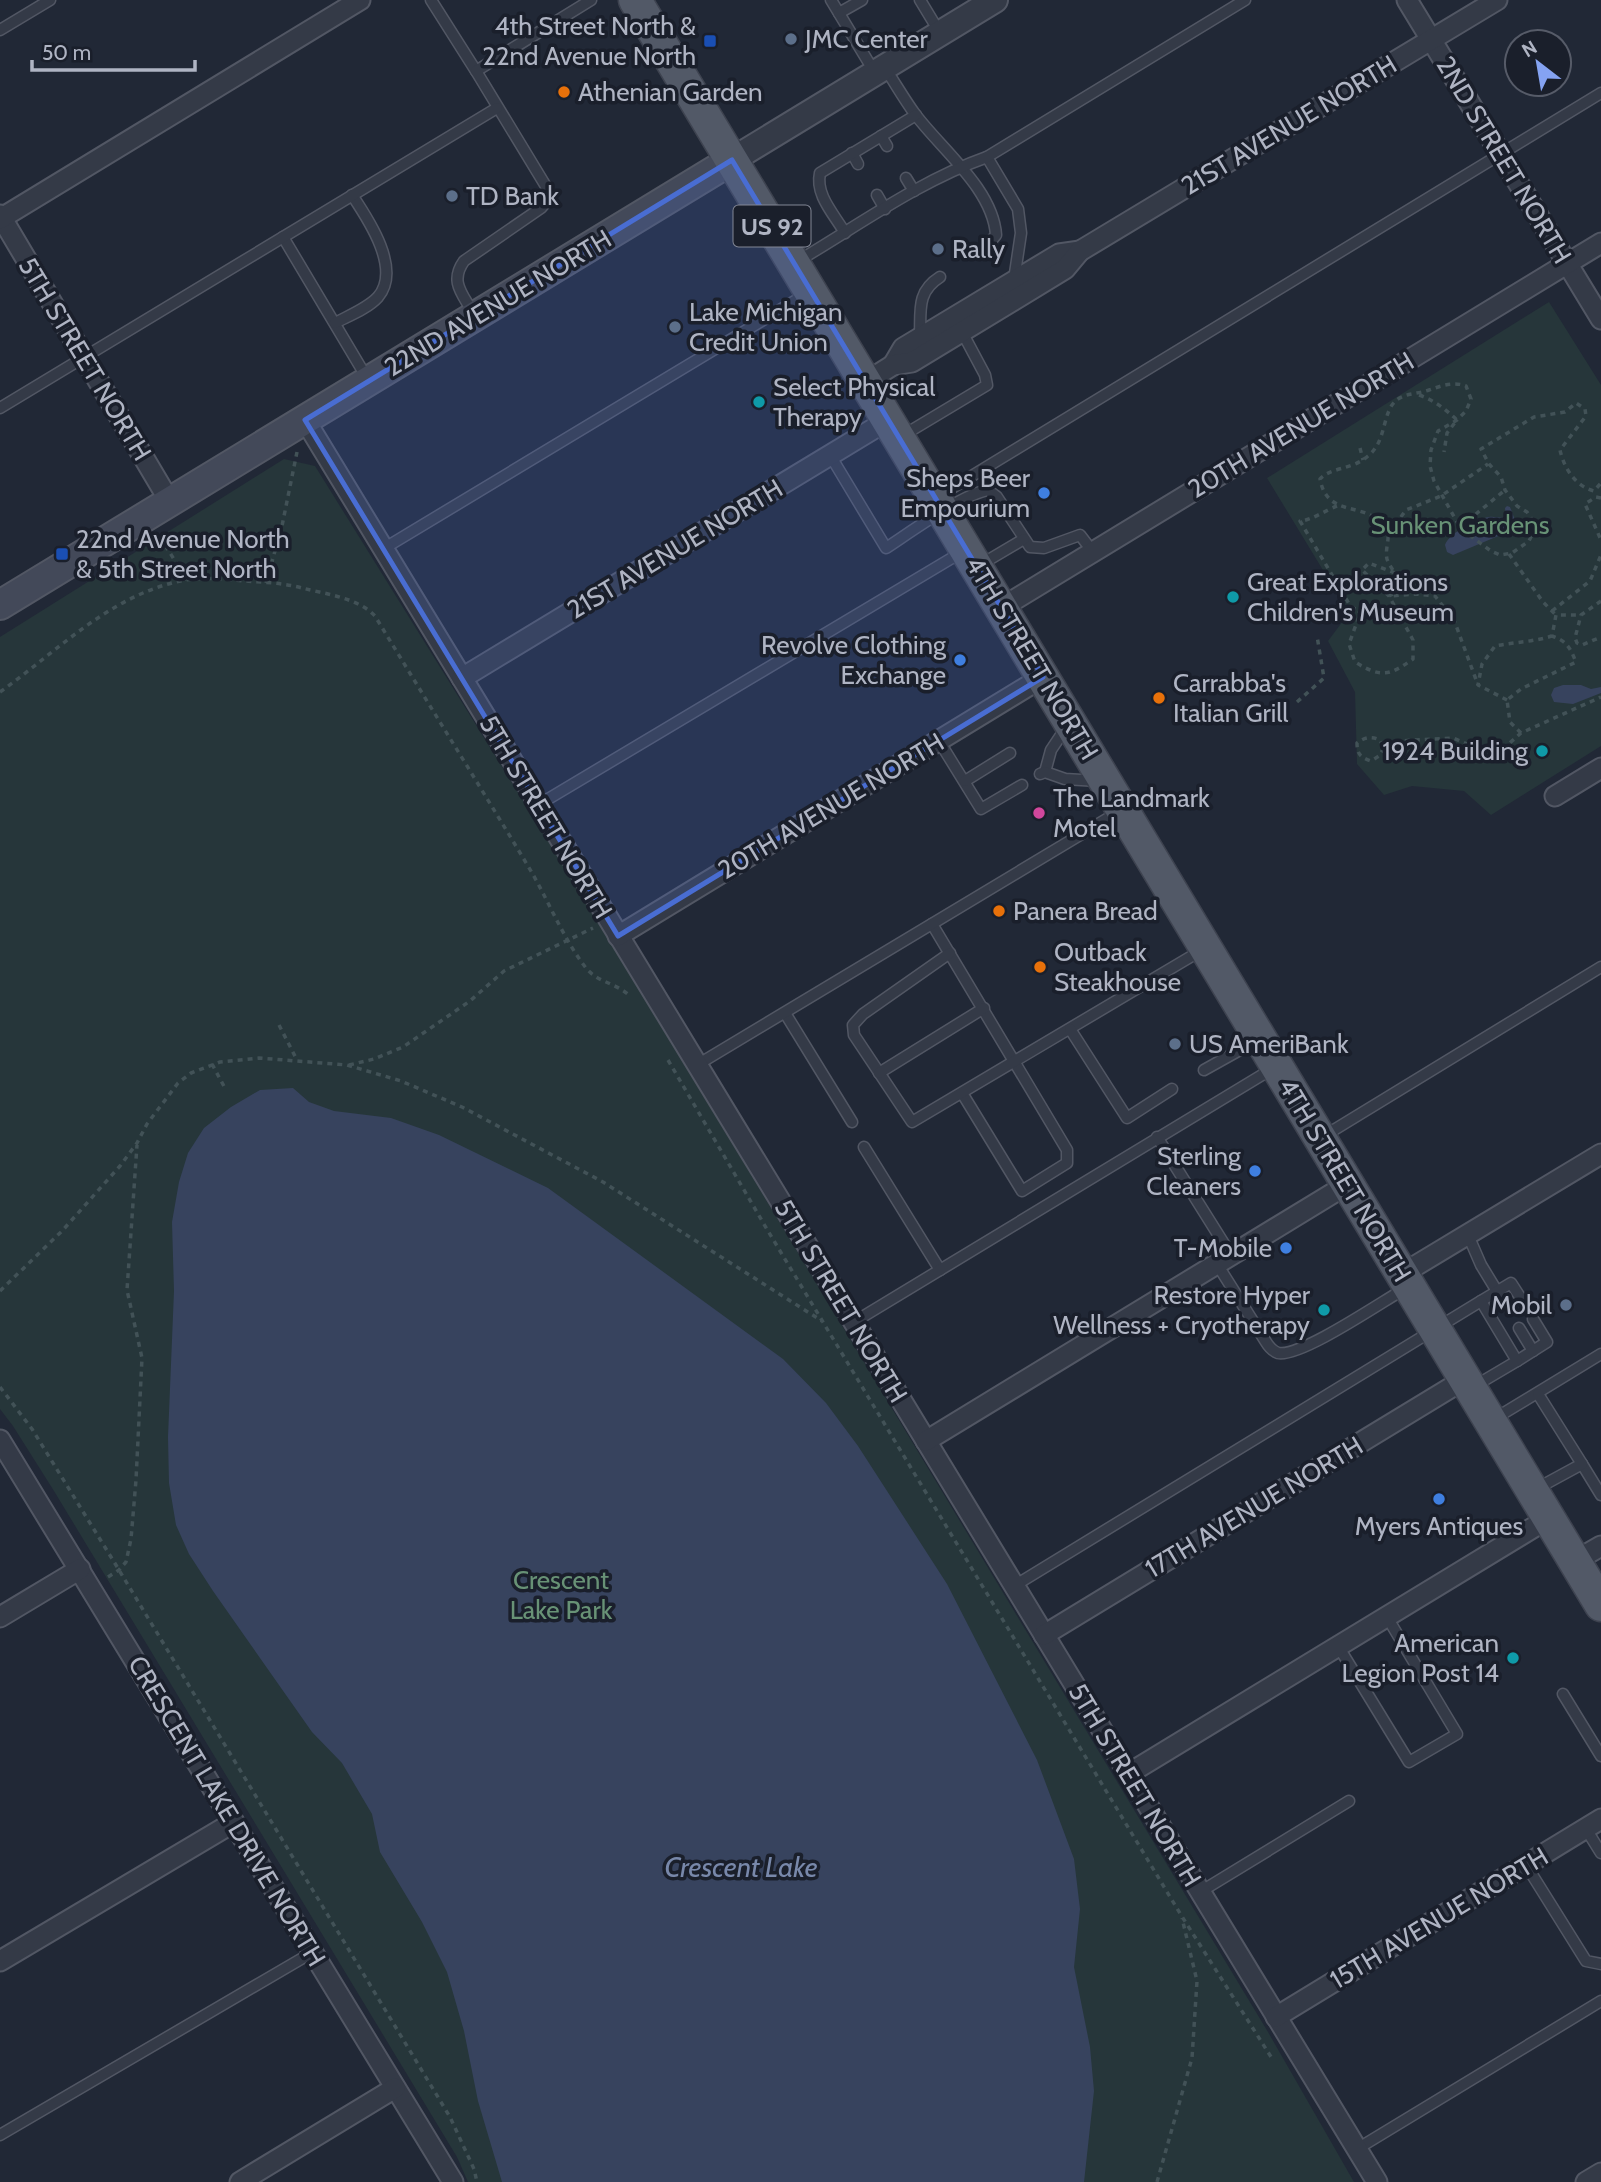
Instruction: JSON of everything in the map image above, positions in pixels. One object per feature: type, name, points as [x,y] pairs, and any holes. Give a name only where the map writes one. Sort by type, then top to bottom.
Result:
[{"type":"main road","name":"4TH STREET NORTH","points":[[635,0],[1532,1491],[1549,1518],[1588,1554],[1601,1605]]},
{"type":"main road","name":"22ND AVENUE NORTH","points":[[0,606],[732,160]]},
{"type":"street","points":[[1,218],[360,0]]},
{"type":"street","name":"22ND AVENUE NORTH","points":[[732,160],[995,0]]},
{"type":"street","name":"2ND STREET NORTH","points":[[1407,0],[1601,319]]},
{"type":"street","name":"21ST AVENUE NORTH","points":[[893,365],[903,348],[920,337],[958,325],[1065,269],[1080,251],[1497,0]]},
{"type":"street","name":"5TH STREET NORTH","points":[[1,218],[85,357],[159,509]]},
{"type":"street","name":"20TH AVENUE NORTH","points":[[1001,608],[1601,243]]},
{"type":"street","name":"21ST AVENUE NORTH","points":[[866,382],[893,365],[912,362],[1013,281],[1059,254],[1080,251]]},
{"type":"street","name":"5TH STREET NORTH","points":[[305,420],[1377,2182]]},
{"type":"street","name":"21ST AVENUE NORTH","points":[[462,678],[830,455],[893,429]]},
{"type":"street","name":"20TH AVENUE NORTH","points":[[614,928],[939,741],[1043,677]]},
{"type":"street","points":[[1555,796],[1601,768]]},
{"type":"street","points":[[1406,1280],[1468,1235],[1601,1154]]},
{"type":"street","points":[[926,1441],[1348,1184]]},
{"type":"street","name":"17TH AVENUE NORTH","points":[[1044,1635],[1468,1384]]},
{"type":"street","name":"CRESCENT LAKE DRIVE NORTH","points":[[0,1440],[453,2182]]},
{"type":"street","points":[[1128,1774],[1549,1518]]},
{"type":"street","points":[[0,1617],[80,1569]]},
{"type":"street","points":[[0,1961],[234,1822]]},
{"type":"street","name":"15TH AVENUE NORTH","points":[[1276,2017],[1594,1824]]},
{"type":"street","points":[[249,2180],[395,2088]]},
{"type":"street","points":[[1586,2182],[1601,2173]]},
{"type":"lane","points":[[0,30],[50,0]]},
{"type":"lane","points":[[431,0],[547,188],[548,200],[531,216],[464,261],[457,271],[458,286],[475,316]]},
{"type":"lane","points":[[476,71],[591,0]]},
{"type":"lane","points":[[831,0],[880,70],[961,166],[991,213],[996,235],[985,248]]},
{"type":"lane","points":[[839,13],[862,0]]},
{"type":"lane","points":[[920,0],[940,33]]},
{"type":"lane","points":[[794,263],[914,191],[961,166],[987,157],[1245,0]]},
{"type":"lane","points":[[830,455],[886,548],[939,505],[1601,93]]},
{"type":"lane","points":[[0,408],[497,108]]},
{"type":"lane","points":[[845,233],[820,191],[820,173],[916,115]]},
{"type":"lane","points":[[881,136],[887,146]]},
{"type":"lane","points":[[852,153],[858,164]]},
{"type":"lane","points":[[987,157],[1018,209],[1021,233],[1013,281]]},
{"type":"lane","points":[[906,178],[914,191]]},
{"type":"lane","points":[[335,323],[378,297],[384,285],[385,263],[379,240],[352,195]]},
{"type":"lane","points":[[877,195],[885,209]]},
{"type":"lane","points":[[283,237],[369,381]]},
{"type":"lane","points":[[920,337],[922,297],[927,285],[940,277]]},
{"type":"lane","points":[[383,549],[811,291]]},
{"type":"lane","points":[[893,429],[987,385],[985,375],[958,325]]},
{"type":"lane","points":[[939,505],[990,491],[997,497],[1030,547],[1040,549],[1080,534],[1093,552]]},
{"type":"lane","points":[[538,804],[972,559],[1024,539]]},
{"type":"lane","points":[[1070,722],[1051,750],[1042,773],[1065,779],[1105,781]]},
{"type":"lane","points":[[939,741],[981,809],[1022,785]]},
{"type":"lane","points":[[965,781],[1010,754]]},
{"type":"lane","points":[[697,1065],[1123,810]]},
{"type":"lane","points":[[932,924],[1067,1150],[1067,1163],[1022,1191],[962,1093]]},
{"type":"lane","points":[[950,953],[863,1013],[853,1026],[854,1035],[912,1122],[1206,948]]},
{"type":"lane","points":[[1320,1138],[1601,967]]},
{"type":"lane","points":[[879,1073],[984,1008]]},
{"type":"lane","points":[[785,1013],[852,1122]]},
{"type":"lane","points":[[1070,1029],[1127,1118],[1172,1090]]},
{"type":"lane","points":[[1204,1070],[1261,1038]]},
{"type":"lane","points":[[854,1322],[1277,1066]]},
{"type":"lane","points":[[1157,1137],[1271,1349],[1279,1353],[1289,1353],[1304,1348],[1406,1280]]},
{"type":"lane","points":[[864,1147],[940,1270]]},
{"type":"lane","points":[[1468,1235],[1480,1265],[1506,1306]]},
{"type":"lane","points":[[1014,1586],[1511,1283],[1520,1297]]},
{"type":"lane","points":[[1481,1301],[1517,1361]]},
{"type":"lane","points":[[1468,1384],[1517,1361],[1547,1342],[1533,1320]]},
{"type":"lane","points":[[1520,1328],[1533,1351]]},
{"type":"lane","points":[[1490,1421],[1601,1354]]},
{"type":"lane","points":[[1538,1394],[1601,1495]]},
{"type":"lane","points":[[1532,1491],[1582,1464]]},
{"type":"lane","points":[[1338,1646],[1409,1762],[1457,1734],[1387,1616]]},
{"type":"lane","points":[[1563,1694],[1601,1756]]},
{"type":"lane","points":[[1200,1892],[1349,1801]]},
{"type":"lane","points":[[1594,1824],[1601,1853]]},
{"type":"lane","points":[[1526,1865],[1586,1961],[1601,1964]]},
{"type":"lane","points":[[0,2135],[313,1952]]},
{"type":"lane","points":[[1357,2149],[1601,2001]]},
{"type":"path","points":[[1389,533],[1383,523],[1370,515],[1337,506],[1322,489],[1320,479],[1326,472],[1347,469],[1371,455],[1381,441],[1386,418],[1395,401],[1407,394],[1417,394],[1456,383],[1466,386],[1471,399],[1466,411],[1447,433],[1444,452]]},
{"type":"path","points":[[1417,394],[1429,398],[1457,420]]},
{"type":"path","points":[[1457,420],[1438,431],[1431,450],[1430,466],[1441,496],[1461,529],[1500,555],[1509,554],[1529,541],[1534,530],[1533,521],[1504,490],[1502,477],[1489,464],[1482,450],[1534,417],[1564,412],[1576,403],[1585,409],[1586,416],[1560,450],[1564,466],[1583,488],[1594,491],[1601,483]]},
{"type":"path","points":[[266,583],[282,526],[305,420]]},
{"type":"path","points":[[1360,448],[1363,460]]},
{"type":"path","points":[[1389,596],[1405,587],[1387,558],[1389,533],[1406,510],[1441,496],[1489,464]]},
{"type":"path","points":[[1458,524],[1476,514],[1504,490]]},
{"type":"path","points":[[1601,498],[1596,497],[1585,504],[1601,540]]},
{"type":"path","points":[[1337,506],[1318,513],[1307,521],[1300,521],[1351,607],[1361,611]]},
{"type":"path","points":[[159,509],[187,580]]},
{"type":"path","points":[[1509,554],[1542,602],[1554,613],[1581,615],[1601,601]]},
{"type":"path","points":[[1552,636],[1554,613],[1590,581],[1601,555]]},
{"type":"path","points":[[1361,611],[1349,644],[1355,662],[1373,673],[1395,672],[1413,659],[1413,640],[1389,596],[1362,570],[1369,563],[1396,574]]},
{"type":"path","points":[[0,692],[102,615],[128,599],[187,580],[215,578],[289,585],[368,608],[534,876],[568,941],[587,970],[598,979],[619,986],[630,996]]},
{"type":"path","points":[[1389,596],[1435,596],[1454,620],[1478,685],[1507,700]]},
{"type":"path","points":[[1346,618],[1347,623],[1361,611]]},
{"type":"path","points":[[1581,615],[1575,638],[1577,643],[1582,645],[1601,637]]},
{"type":"path","points":[[1297,702],[1324,678],[1317,636]]},
{"type":"path","points":[[1478,685],[1482,664],[1495,646],[1519,641],[1533,642],[1552,636],[1562,639],[1570,646],[1576,662],[1521,689],[1507,700]]},
{"type":"path","points":[[1384,748],[1380,740],[1373,737],[1363,738],[1357,743],[1357,752],[1362,758],[1371,761],[1379,756],[1384,748],[1398,741],[1453,738],[1479,749],[1503,749],[1521,733],[1601,697]]},
{"type":"path","points":[[1507,700],[1510,722],[1521,733]]},
{"type":"path","points":[[347,1065],[374,1059],[403,1047],[470,1001],[504,971],[568,941],[614,928]]},
{"type":"path","points":[[279,1025],[297,1060]]},
{"type":"path","points":[[664,1053],[822,1321],[1181,1915],[1273,2060]]},
{"type":"path","points":[[0,1291],[83,1209],[137,1143],[170,1091],[191,1073],[212,1064],[259,1058],[347,1065],[426,1091],[604,1182],[822,1321]]},
{"type":"path","points":[[212,1064],[226,1090]]},
{"type":"path","points":[[120,1570],[126,1562],[131,1539],[141,1393],[142,1357],[127,1290],[137,1143]]},
{"type":"path","points":[[0,1387],[32,1429],[120,1570],[450,2117],[474,2169],[477,2182]]},
{"type":"path","points":[[1157,2182],[1180,2106],[1193,2047],[1197,1981],[1181,1915]]},
{"type":"highlighted area","points":[[732,160],[1043,677],[618,936],[305,420]]},
{"type":"green space","name":"Sunken Gardens","points":[[1549,302],[1601,385],[1601,746],[1491,815],[1464,791],[1412,786],[1384,795],[1357,764],[1355,692],[1328,641],[1349,613],[1267,478]]},
{"type":"green space","name":"Crescent Lake Park","points":[[284,459],[315,466],[601,926],[1268,2032],[1354,2182],[468,2182],[457,2157],[54,1491],[0,1409],[0,637]]},
{"type":"water","points":[[1507,506],[1510,507],[1515,520],[1503,534],[1453,555],[1447,552],[1445,545],[1457,531],[1484,518],[1506,517]]},
{"type":"water","points":[[1581,685],[1591,689],[1601,687],[1601,693],[1573,704],[1554,702],[1551,695],[1554,688]]},
{"type":"water","name":"Crescent Lake","points":[[293,1088],[309,1102],[334,1111],[391,1118],[439,1135],[548,1188],[783,1359],[826,1403],[858,1446],[947,1584],[1037,1760],[1074,1859],[1080,1909],[1074,1967],[1090,2047],[1094,2091],[1084,2182],[502,2182],[478,2101],[464,2031],[447,1972],[422,1922],[380,1852],[372,1814],[342,1763],[312,1732],[213,1591],[189,1554],[176,1525],[169,1483],[168,1437],[174,1291],[172,1222],[179,1182],[188,1153],[204,1128],[231,1107],[260,1090]]},
{"type":"place","name":"JMC Center","points":[[791,39]]},
{"type":"place","name":"4th Street North & 22nd Avenue North","points":[[710,41]]},
{"type":"place","name":"Athenian Garden","points":[[564,92]]},
{"type":"place","name":"TD Bank","points":[[452,196]]},
{"type":"place","name":"Rally","points":[[938,249]]},
{"type":"place","name":"Lake Michigan Credit Union","points":[[675,327]]},
{"type":"place","name":"Select Physical Therapy","points":[[759,402]]},
{"type":"place","name":"Sheps Beer Empourium","points":[[1044,493]]},
{"type":"place","name":"22nd Avenue North & 5th Street North","points":[[62,554]]},
{"type":"place","name":"Great Explorations Children's Museum","points":[[1233,597]]},
{"type":"place","name":"Revolve Clothing Exchange","points":[[960,660]]},
{"type":"place","name":"Carrabba's Italian Grill","points":[[1159,698]]},
{"type":"place","name":"1924 Building","points":[[1542,751]]},
{"type":"place","name":"The Landmark Motel","points":[[1039,813]]},
{"type":"place","name":"Panera Bread","points":[[999,911]]},
{"type":"place","name":"Outback Steakhouse","points":[[1040,967]]},
{"type":"place","name":"US AmeriBank","points":[[1175,1044]]},
{"type":"place","name":"Sterling Cleaners","points":[[1255,1171]]},
{"type":"place","name":"T-Mobile","points":[[1286,1248]]},
{"type":"place","name":"Mobil","points":[[1566,1305]]},
{"type":"place","name":"Restore Hyper Wellness + Cryotherapy","points":[[1324,1310]]},
{"type":"place","name":"Myers Antiques","points":[[1439,1499]]},
{"type":"place","name":"American Legion Post 14","points":[[1513,1658]]}]
